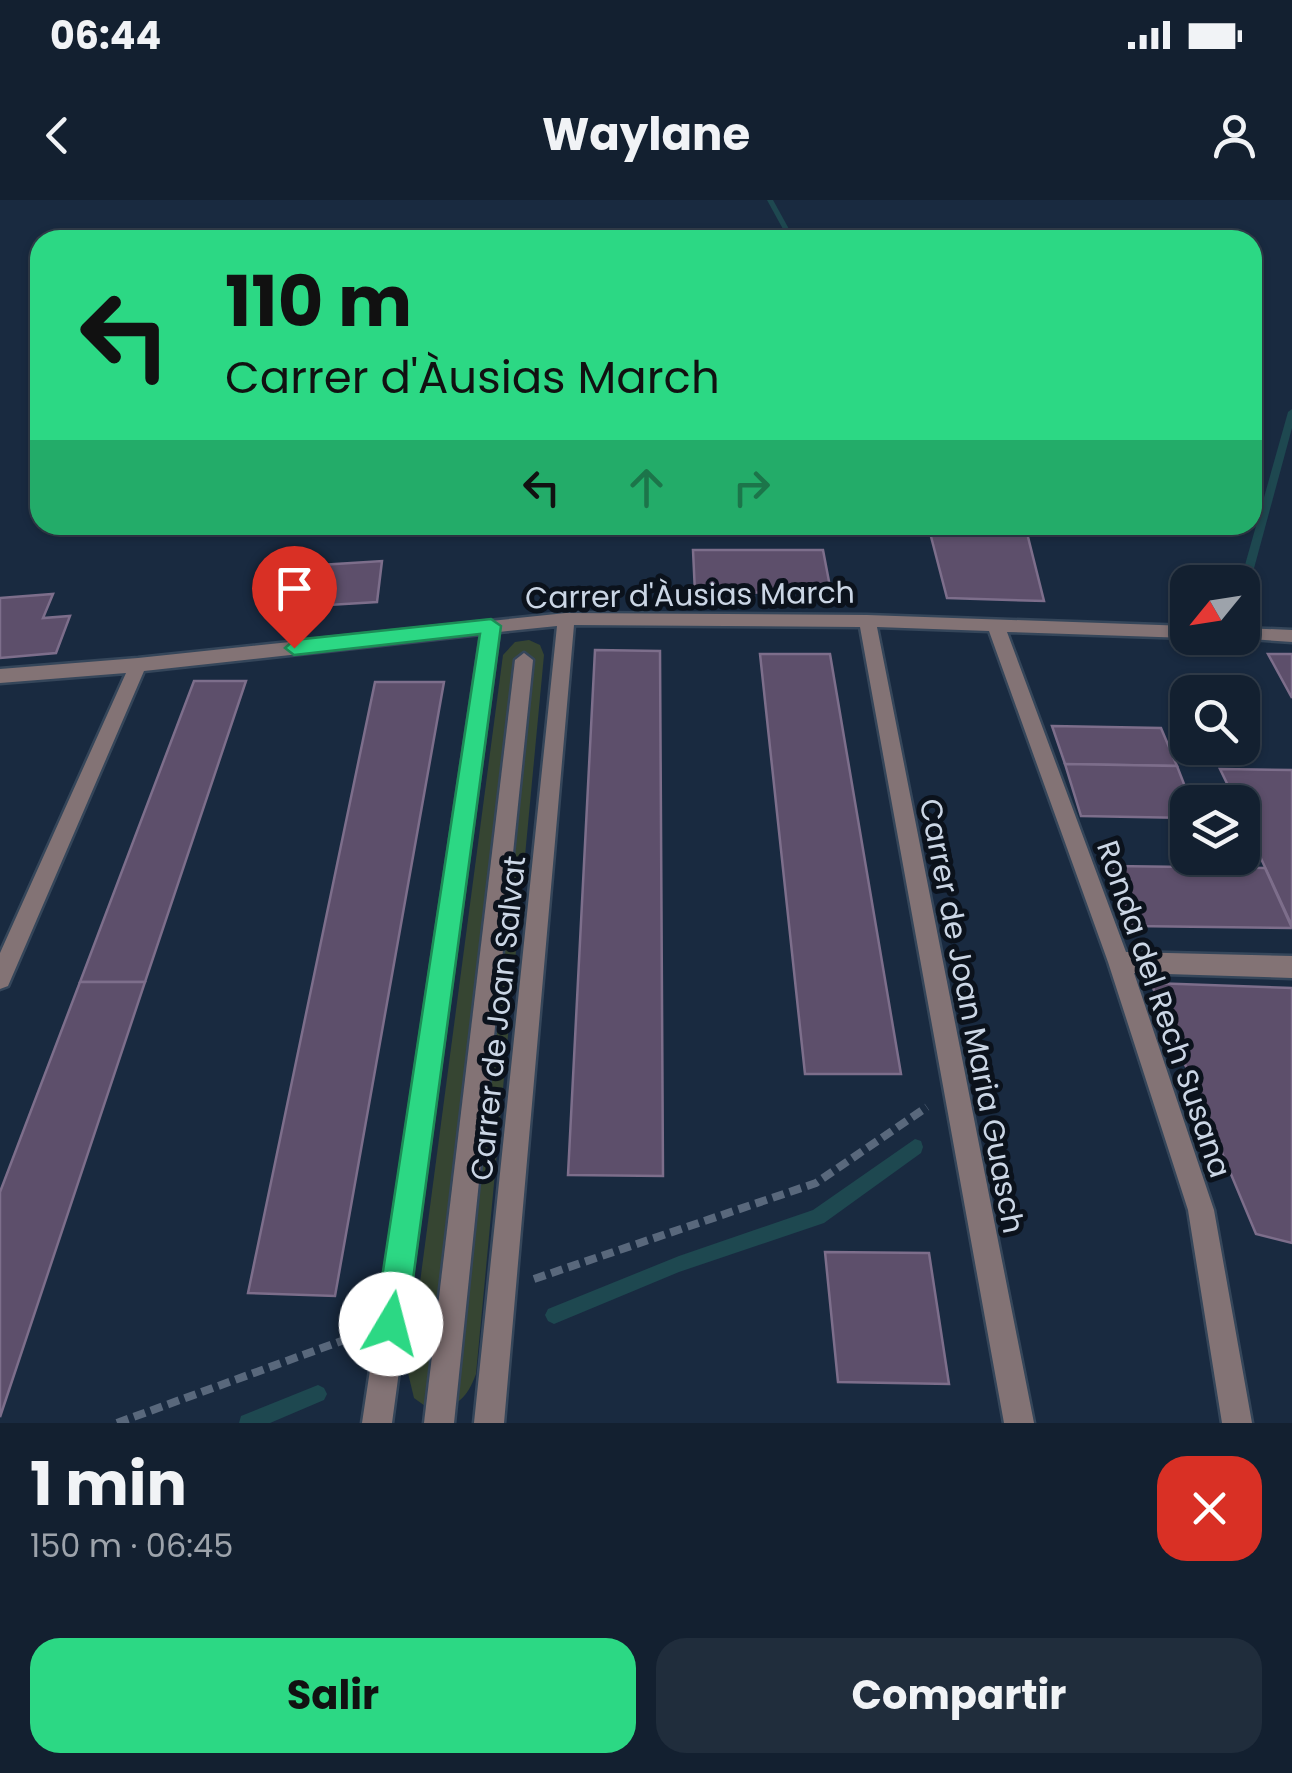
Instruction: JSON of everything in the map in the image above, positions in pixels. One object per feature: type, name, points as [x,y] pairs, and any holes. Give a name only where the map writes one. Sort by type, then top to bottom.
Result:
[{"type":"street","name":"Carrer d'Àusias March","points":[[0,676],[566,619],[868,621],[1170,631]]},
{"type":"street","name":"Carrer de Joan Salvat","points":[[489,1423],[566,619]]},
{"type":"street","name":"Carrer de Joan Maria Guasch","points":[[868,621],[1019,1423]]},
{"type":"street","name":"Ronda del Rech Susana","points":[[995,624],[1118,962],[1201,1210],[1237,1423]]},
{"type":"street","name":"Carrer de Joan Salvat","points":[[377,1423],[491,626]]},
{"type":"street","points":[[1260,635],[1292,636]]},
{"type":"street","points":[[439,1423],[524,660]]},
{"type":"street","points":[[0,978],[138,665]]},
{"type":"street","points":[[1118,962],[1292,968]]},
{"type":"path","points":[[502,1290],[816,1183],[956,1088]]},
{"type":"path","points":[[117,1423],[391,1324]]},
{"type":"green space","points":[[529,640],[540,645],[544,655],[476,1374],[460,1400],[432,1411],[414,1398],[408,1373],[503,655],[515,642]]},
{"type":"building","points":[[931,535],[1028,535],[1044,601],[947,598]]},
{"type":"building","points":[[693,550],[823,550],[831,592],[695,593]]},
{"type":"building","points":[[382,561],[377,602],[313,606],[320,565]]},
{"type":"building","points":[[53,594],[43,618],[70,616],[56,653],[0,658],[0,598]]},
{"type":"building","points":[[595,650],[660,651],[663,1176],[568,1175]]},
{"type":"building","points":[[760,654],[830,654],[901,1074],[805,1074]]},
{"type":"building","points":[[1268,654],[1292,654],[1292,698]]},
{"type":"building","points":[[194,681],[246,681],[145,982],[80,982]]},
{"type":"building","points":[[375,682],[444,682],[335,1296],[248,1293]]},
{"type":"building","points":[[1052,726],[1161,728],[1170,749],[1170,765],[1177,766],[1065,764]]},
{"type":"building","points":[[1065,764],[1177,766],[1184,785],[1170,785],[1170,818],[1081,816]]},
{"type":"building","points":[[1220,769],[1292,770],[1292,926],[1260,856],[1260,785],[1228,785]]},
{"type":"building","points":[[1112,866],[1170,867],[1170,875],[1260,875],[1260,868],[1265,868],[1292,928],[1132,926]]},
{"type":"building","points":[[80,982],[145,982],[0,1417],[0,1192]]},
{"type":"building","points":[[1151,983],[1292,988],[1292,1243],[1256,1234]]},
{"type":"building","points":[[825,1252],[929,1253],[949,1384],[838,1382]]},
{"type":"waterway","points":[[770,200],[786,230]]},
{"type":"waterway","points":[[1262,521],[1292,412]]},
{"type":"waterway","points":[[1250,565],[1258,535]]},
{"type":"waterway","points":[[554,1315],[679,1264],[818,1217],[915,1147]]},
{"type":"waterway","points":[[248,1423],[318,1394]]},
{"type":"route","points":[[294,648],[491,626],[391,1324]]}]
